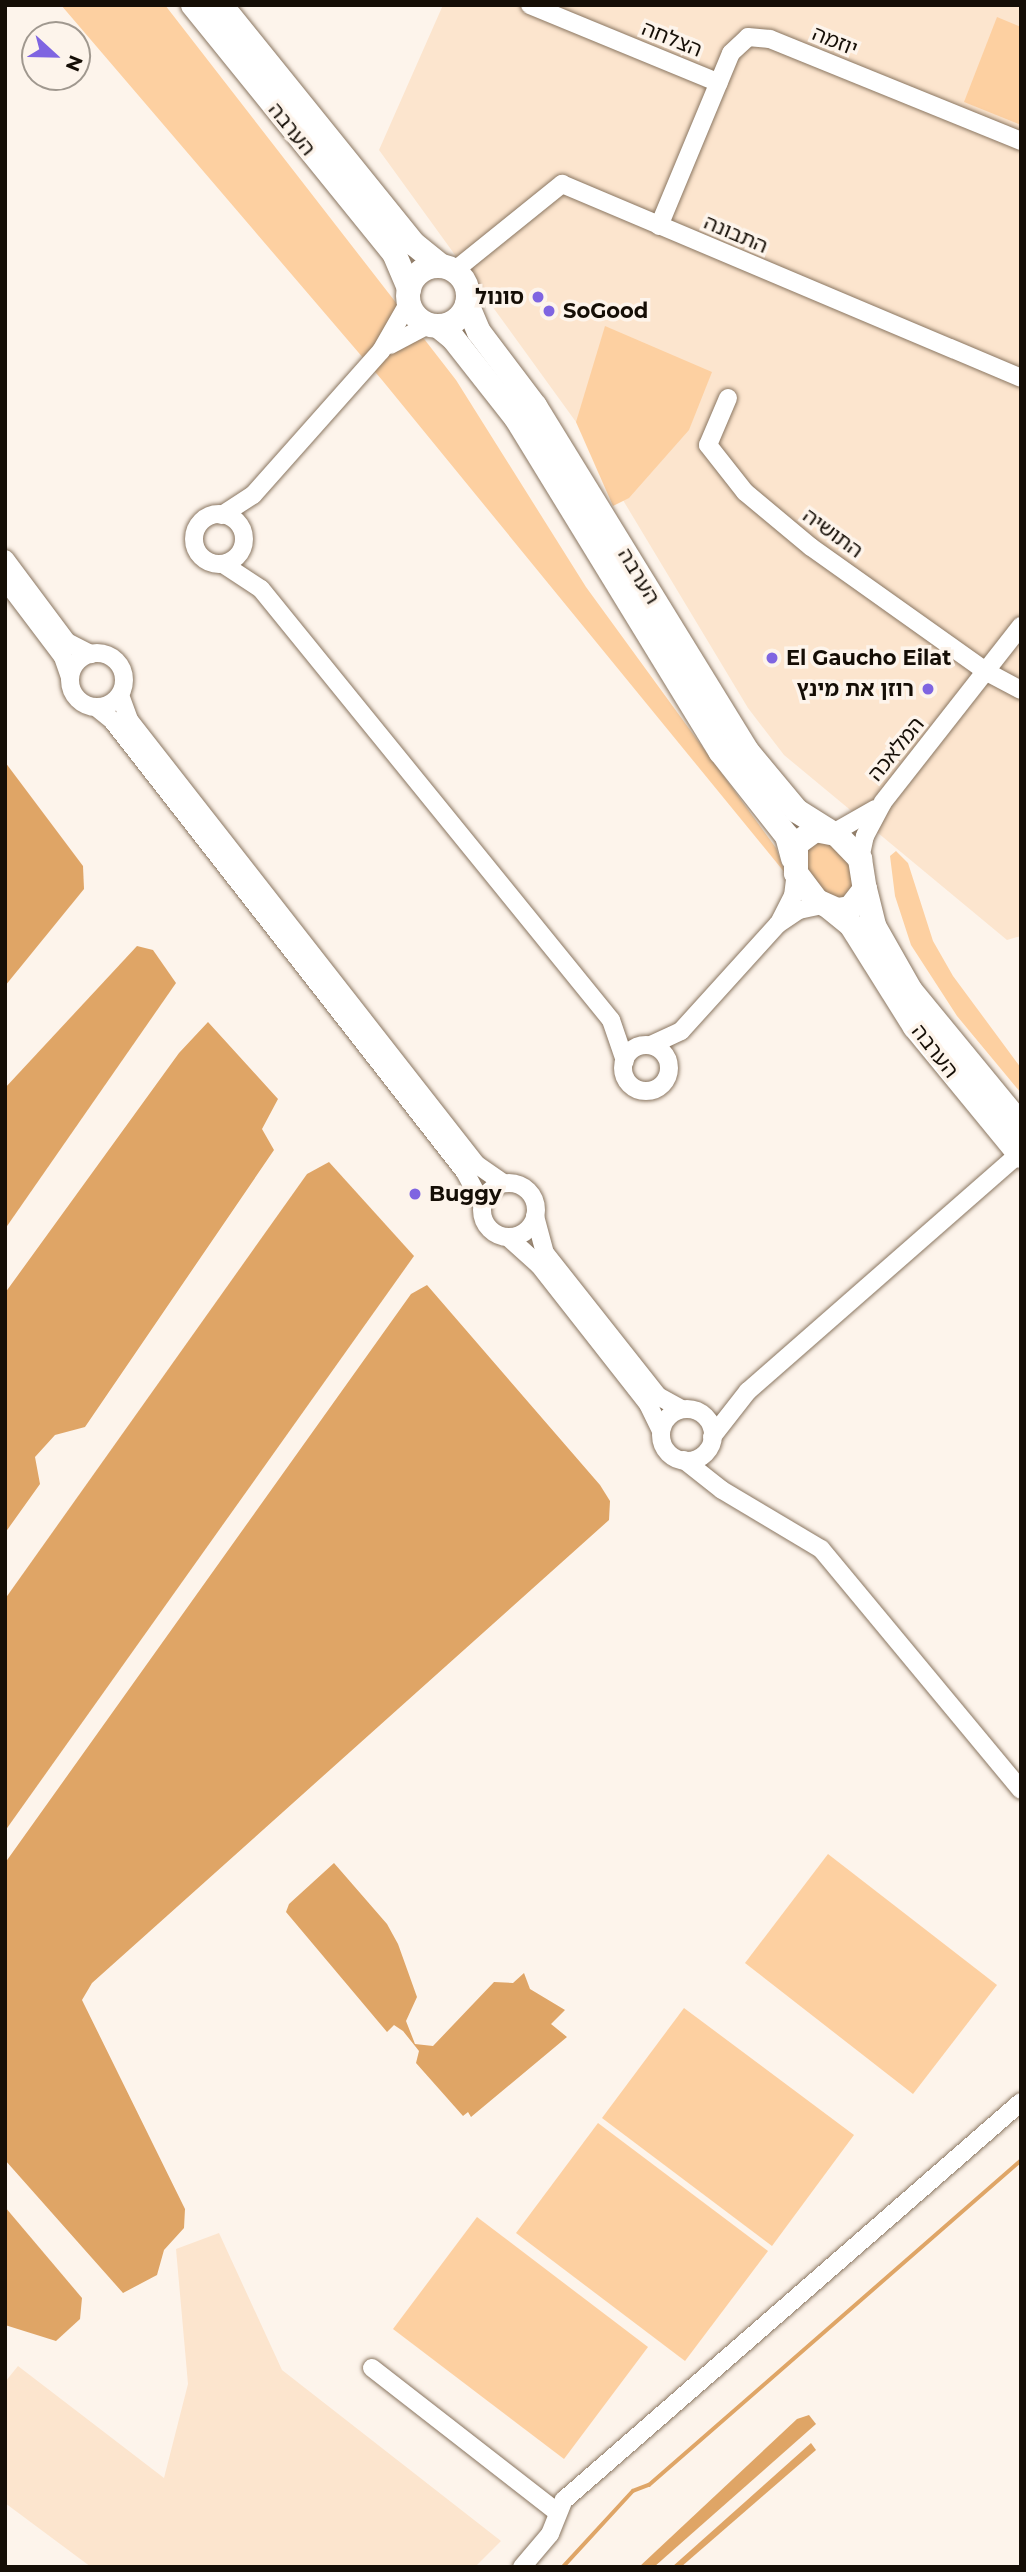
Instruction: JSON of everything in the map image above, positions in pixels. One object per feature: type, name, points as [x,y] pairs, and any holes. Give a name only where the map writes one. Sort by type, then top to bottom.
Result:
[{"type":"highway","name":"הערבה","points":[[193,5],[394,253],[409,296]]},
{"type":"highway","name":"הערבה","points":[[221,5],[414,244],[448,269]]},
{"type":"highway","points":[[448,269],[467,289],[467,304],[460,317],[434,325],[416,316],[409,296],[420,272],[448,269]]},
{"type":"highway","name":"הערבה","points":[[467,304],[479,332],[535,406],[747,751],[797,811],[831,832]]},
{"type":"highway","name":"הערבה","points":[[434,325],[453,338],[516,418],[715,743],[787,836],[795,866]]},
{"type":"highway","points":[[831,832],[860,859],[865,889],[856,905],[827,907],[810,895],[795,866],[804,834],[831,832]]},
{"type":"highway","name":"הערבה","points":[[865,889],[874,926],[911,991],[1021,1125]]},
{"type":"highway","name":"הערבה","points":[[827,907],[851,925],[915,1027],[1020,1155]]},
{"type":"street","name":"הצלחה","points":[[530,5],[719,83]]},
{"type":"street","name":"יוזמה","points":[[659,226],[738,43],[762,37],[1021,141]]},
{"type":"street","name":"התבונה","points":[[448,269],[562,184],[1021,378]]},
{"type":"street","points":[[261,589],[223,564],[204,559],[194,538],[202,522],[222,514],[253,495],[382,351],[409,296]]},
{"type":"street","points":[[382,351],[434,325]]},
{"type":"street","name":"התושיה","points":[[728,398],[708,445],[745,492],[811,547],[987,672]]},
{"type":"street","points":[[223,564],[236,558],[253,495]]},
{"type":"street","points":[[222,514],[243,537],[245,559],[261,589],[611,1020],[667,1059]]},
{"type":"street","points":[[5,559],[67,642],[91,654],[109,656],[122,668],[120,695],[129,720],[482,1171],[503,1183],[528,1191],[545,1253],[658,1396],[690,1410],[710,1424],[716,1475],[730,1495]]},
{"type":"street","points":[[5,580],[63,657],[74,696],[113,720],[465,1172],[482,1204],[486,1226],[509,1238],[539,1265],[648,1404],[661,1431],[666,1450],[684,1460],[730,1495],[821,1549],[1021,1790]]},
{"type":"street","name":"המלאכה","points":[[860,859],[865,836],[883,802],[1021,626]]},
{"type":"street","points":[[70,677],[76,663],[91,654]]},
{"type":"street","points":[[987,672],[1021,690]]},
{"type":"street","points":[[97,708],[120,695]]},
{"type":"street","name":"המלאכה","points":[[831,832],[883,802]]},
{"type":"street","points":[[611,1020],[625,1061],[626,1079],[645,1090],[665,1081],[667,1059],[681,1031],[778,924],[793,896],[795,866]]},
{"type":"street","points":[[778,924],[799,910],[827,907]]},
{"type":"street","points":[[625,1061],[631,1051],[681,1031]]},
{"type":"street","points":[[684,1460],[703,1455],[748,1391],[1020,1155]]},
{"type":"street","points":[[482,1204],[488,1193],[503,1183]]},
{"type":"street","points":[[509,1238],[526,1231],[535,1216]]},
{"type":"street","points":[[661,1431],[666,1418],[748,1391]]},
{"type":"street","points":[[522,2567],[550,2534],[556,2511],[1021,2102]]},
{"type":"street","points":[[372,2368],[556,2511]]},
{"type":"shaded area","points":[[61,5],[165,5],[456,380],[586,587],[776,848],[785,873],[382,380],[91,40],[91,21],[75,21]]},
{"type":"shaded area","points":[[443,5],[1021,5],[1021,936],[1007,940],[784,755],[748,708],[576,422],[379,150]]},
{"type":"shaded area","points":[[997,17],[1021,27],[1021,125],[964,102]]},
{"type":"shaded area","points":[[605,326],[712,372],[689,430],[629,498],[613,506],[576,422]]},
{"type":"shaded area","points":[[5,762],[83,866],[84,889],[5,986]]},
{"type":"shaded area","points":[[812,837],[833,840],[860,882],[838,903],[802,871]]},
{"type":"shaded area","points":[[896,851],[908,863],[933,941],[953,976],[1021,1068],[1021,1093],[957,1016],[911,945],[895,896],[890,856]]},
{"type":"shaded area","points":[[137,946],[153,950],[176,983],[5,1229],[5,1088]]},
{"type":"shaded area","points":[[208,1022],[278,1099],[262,1129],[274,1150],[85,1427],[55,1435],[35,1457],[40,1484],[5,1533],[5,1293],[179,1053]]},
{"type":"shaded area","points":[[329,1162],[414,1256],[5,1831],[5,1599],[307,1174]]},
{"type":"shaded area","points":[[427,1285],[600,1485],[610,1501],[609,1520],[92,1983],[82,2000],[185,2209],[184,2228],[164,2250],[157,2275],[123,2293],[5,2160],[5,1863],[411,1294]]},
{"type":"shaded area","points":[[828,1854],[997,1985],[913,2094],[745,1963]]},
{"type":"shaded area","points":[[334,1863],[387,1924],[398,1944],[417,1997],[406,2021],[415,2044],[433,2046],[494,1982],[513,1983],[524,1973],[530,1989],[565,2010],[551,2024],[567,2037],[471,2117],[468,2112],[463,2116],[416,2063],[419,2051],[403,2031],[394,2025],[387,2032],[286,1912],[289,1904]]},
{"type":"shaded area","points":[[684,2008],[854,2135],[772,2246],[602,2118]]},
{"type":"shaded area","points":[[598,2123],[768,2251],[685,2361],[516,2233]]},
{"type":"shaded area","points":[[5,2207],[82,2298],[80,2319],[56,2341],[5,2325]]},
{"type":"shaded area","points":[[477,2217],[648,2347],[564,2459],[393,2329]]},
{"type":"shaded area","points":[[219,2233],[282,2370],[501,2541],[475,2567],[91,2567],[5,2503],[5,2382],[18,2366],[164,2478],[188,2384],[176,2249]]},
{"type":"shaded area","points":[[809,2415],[816,2424],[654,2567],[639,2567],[797,2419]]},
{"type":"shaded area","points":[[811,2443],[816,2450],[681,2567],[672,2567]]},
{"type":"waterway","points":[[563,2567],[633,2491],[649,2485],[1021,2161]]},
{"type":"place","name":"סונול","points":[[538,297]]},
{"type":"place","name":"SoGood","points":[[549,311]]},
{"type":"place","name":"El Gaucho Eilat","points":[[772,658]]},
{"type":"place","name":"רוזן את מינץ","points":[[928,689]]},
{"type":"place","name":"Buggy","points":[[415,1194]]}]
